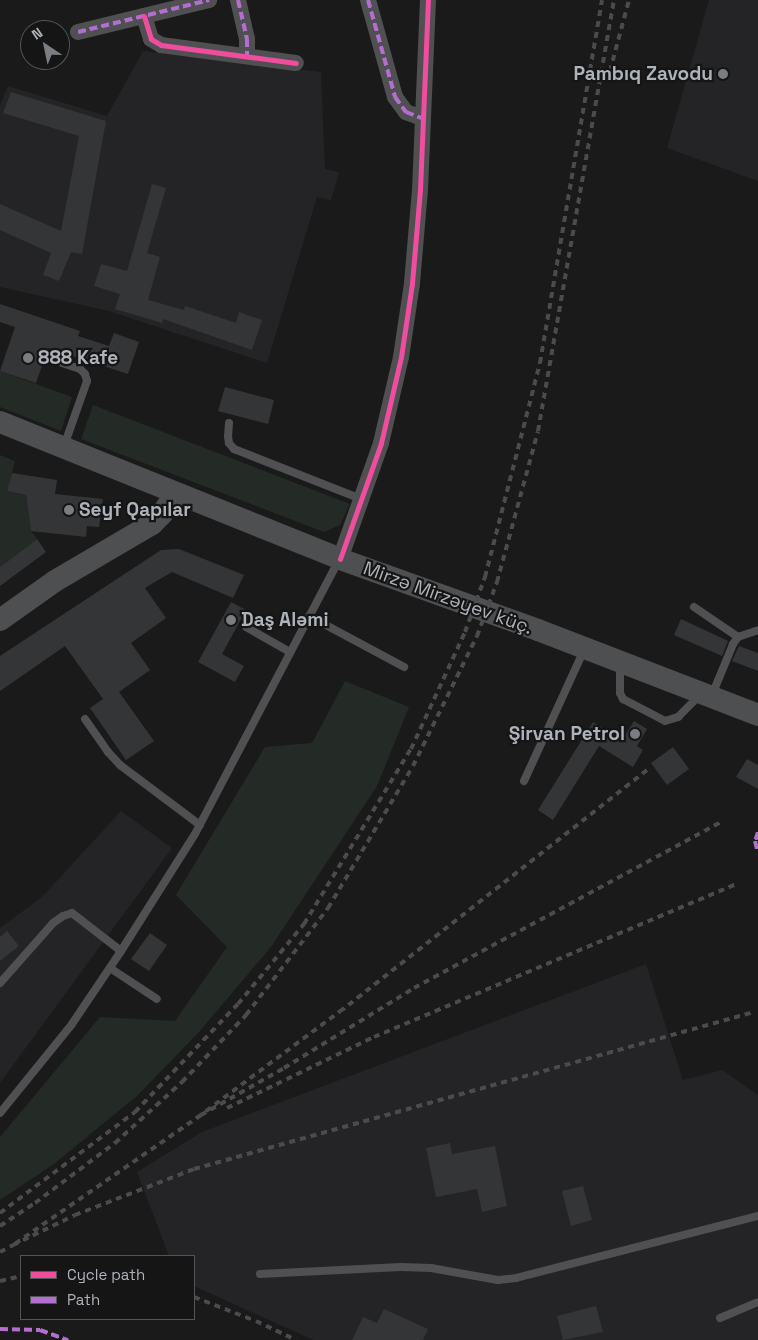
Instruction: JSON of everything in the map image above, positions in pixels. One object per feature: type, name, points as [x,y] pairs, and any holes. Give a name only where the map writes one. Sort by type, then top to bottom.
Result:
[{"type":"main road","name":"Mirzə Mirzəyev küç.","points":[[0,422],[340,559],[620,661],[758,715]]},
{"type":"main road","points":[[0,620],[55,581],[152,524],[162,514],[175,494]]},
{"type":"street","points":[[78,32],[210,0]]},
{"type":"street","points":[[238,0],[247,39],[247,56]]},
{"type":"street","points":[[368,0],[395,97],[406,112],[422,118]]},
{"type":"street","points":[[340,559],[381,443],[401,357],[420,190],[428,0]]},
{"type":"street","points":[[144,16],[151,39],[161,45],[296,63]]},
{"type":"lane","points":[[62,363],[80,369],[87,381],[63,448]]},
{"type":"lane","points":[[229,423],[229,443],[234,449],[361,499]]},
{"type":"lane","points":[[0,1113],[72,1024],[121,951],[200,825],[340,559]]},
{"type":"lane","points":[[694,607],[738,637]]},
{"type":"lane","points":[[309,616],[404,667]]},
{"type":"lane","points":[[246,627],[290,652]]},
{"type":"lane","points":[[620,661],[620,693],[623,699],[665,721],[678,717],[707,695],[738,637],[758,630]]},
{"type":"lane","points":[[524,781],[585,648]]},
{"type":"lane","points":[[85,719],[108,752],[120,765],[200,825]]},
{"type":"lane","points":[[0,983],[53,923],[72,913],[121,951]]},
{"type":"lane","points":[[110,968],[157,999]]},
{"type":"lane","points":[[260,1274],[401,1267],[431,1268],[498,1280],[516,1278],[758,1216]]},
{"type":"lane","points":[[720,1318],[758,1302]]},
{"type":"shaded area","name":"Pambıq Zavodu","points":[[709,0],[758,0],[758,181],[667,148]]},
{"type":"shaded area","points":[[143,51],[321,72],[325,169],[339,172],[331,200],[317,197],[267,363],[109,311],[0,287],[0,105],[8,86],[107,116]]},
{"type":"shaded area","points":[[0,371],[72,397],[61,431],[0,407]]},
{"type":"shaded area","points":[[93,405],[350,504],[340,525],[324,532],[81,439]]},
{"type":"shaded area","points":[[0,455],[15,461],[7,491],[26,495],[31,531],[37,539],[0,567]]},
{"type":"shaded area","points":[[345,681],[409,707],[377,786],[271,947],[199,1032],[138,1095],[54,1164],[0,1200],[0,1137],[100,1017],[175,1021],[227,947],[176,895],[265,747],[312,743]]},
{"type":"shaded area","points":[[121,811],[172,848],[0,1083],[0,928],[42,897]]},
{"type":"shaded area","points":[[646,964],[683,1080],[722,1070],[758,1095],[758,1340],[313,1340],[195,1286],[195,1255],[169,1255],[137,1172],[202,1132]]},
{"type":"building","points":[[11,92],[106,121],[82,254],[71,252],[59,281],[43,275],[51,253],[0,230],[0,204],[61,231],[79,136],[3,113]]},
{"type":"building","points":[[152,184],[166,188],[147,253],[160,257],[148,300],[184,310],[185,306],[236,323],[239,312],[262,320],[252,350],[163,319],[162,323],[115,309],[120,294],[94,286],[101,264],[127,271]]},
{"type":"building","points":[[0,304],[80,331],[78,336],[109,346],[114,333],[139,342],[128,374],[48,348],[36,383],[0,371],[15,327],[0,322]]},
{"type":"building","points":[[225,387],[274,400],[268,424],[218,411]]},
{"type":"building","points":[[12,473],[57,480],[55,494],[103,499],[99,527],[87,526],[86,537],[31,531],[26,495],[7,491]]},
{"type":"building","points":[[37,539],[46,552],[0,586],[0,567]]},
{"type":"building","points":[[179,549],[244,575],[233,598],[172,572],[145,588],[166,618],[131,643],[150,670],[119,692],[154,741],[126,760],[90,708],[103,699],[65,646],[0,691],[0,656],[161,550]]},
{"type":"building","points":[[231,602],[246,610],[222,654],[244,666],[235,682],[198,662]]},
{"type":"building","points":[[681,619],[728,641],[722,656],[674,635]]},
{"type":"building","points":[[739,646],[758,653],[758,671],[732,661]]},
{"type":"building","points":[[634,721],[647,729],[637,746],[643,750],[633,767],[599,746],[553,820],[538,810],[593,722],[622,740]]},
{"type":"building","points":[[673,747],[689,769],[667,785],[651,763]]},
{"type":"building","points":[[747,759],[758,765],[758,789],[736,777]]},
{"type":"building","points":[[7,931],[19,946],[0,961],[0,937]]},
{"type":"building","points":[[150,933],[167,945],[149,971],[131,959]]},
{"type":"building","points":[[450,1143],[452,1154],[495,1146],[507,1206],[482,1212],[477,1189],[436,1197],[426,1148]]},
{"type":"building","points":[[583,1186],[592,1220],[571,1226],[562,1191]]},
{"type":"building","points":[[596,1306],[603,1332],[563,1340],[557,1316]]},
{"type":"building","points":[[384,1309],[428,1329],[423,1340],[352,1340],[363,1317],[377,1323]]},
{"type":"railway","points":[[0,1213],[135,1112],[238,1004],[304,924],[411,749],[465,632],[485,577],[540,363],[602,0]]},
{"type":"railway","points":[[0,1226],[35,1203],[115,1143],[182,1082],[246,1015],[328,908],[413,766],[477,636],[497,582],[538,431],[614,0]]},
{"type":"railway","points":[[607,82],[629,0]]},
{"type":"railway","points":[[647,770],[343,1009],[201,1115],[284,1068],[414,988],[721,822]]},
{"type":"railway","points":[[227,1108],[374,1037],[736,884]]},
{"type":"railway","points":[[201,1115],[13,1245],[75,1215],[194,1169],[754,1012]]},
{"type":"railway","points":[[0,1252],[13,1245]]},
{"type":"railway","points":[[0,1281],[20,1276]]},
{"type":"railway","points":[[195,1297],[256,1321],[296,1340]]},
{"type":"marked path","points":[[78,32],[209,0]]},
{"type":"marked path","points":[[238,0],[247,39],[247,56]]},
{"type":"marked path","points":[[368,0],[395,97],[406,112],[422,118]]},
{"type":"marked path","points":[[758,832],[755,841],[758,853]]},
{"type":"marked path","points":[[0,1329],[40,1330],[68,1340]]},
{"type":"cycle path","points":[[340,559],[381,443],[401,357],[412,283],[420,190],[428,0]]},
{"type":"cycle path","points":[[144,16],[151,39],[161,45],[296,63]]},
{"type":"place","name":"Pambıq Zavodu","points":[[723,74]]},
{"type":"place","name":"888 Kafe","points":[[28,358]]},
{"type":"place","name":"Seyf Qapılar","points":[[69,510]]},
{"type":"place","name":"Daş Aləmi","points":[[231,620]]},
{"type":"place","name":"Şirvan Petrol","points":[[635,734]]}]
